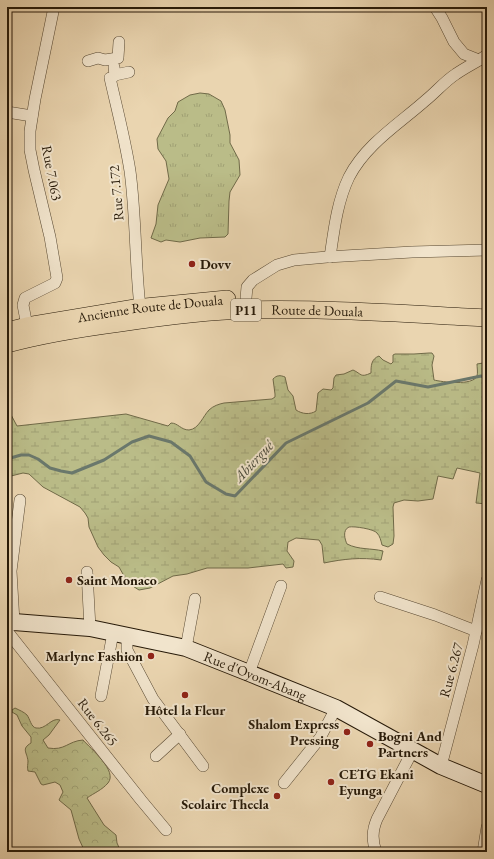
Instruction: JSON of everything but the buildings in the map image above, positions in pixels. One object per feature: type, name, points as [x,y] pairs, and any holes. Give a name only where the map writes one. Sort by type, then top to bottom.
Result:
[{"type":"main road","name":"Ancienne Route de Douala","points":[[7,331],[28,326],[140,308],[218,306],[246,298],[388,302],[487,308]]},
{"type":"main road","name":"Route de Douala","points":[[7,344],[51,333],[142,320],[218,306],[258,310],[332,310],[487,318]]},
{"type":"main road","name":"Rue d'Oyom-Abang","points":[[9,625],[90,628],[186,648],[336,708],[412,752],[440,766],[487,785]]},
{"type":"street","name":"Rue 7.063","points":[[28,326],[23,305],[25,298],[55,282],[57,278],[30,150],[32,116],[54,7]]},
{"type":"street","points":[[435,7],[454,42],[464,54],[469,66]]},
{"type":"street","points":[[119,42],[118,58],[112,76],[129,72]]},
{"type":"street","points":[[464,54],[483,58]]},
{"type":"street","points":[[88,60],[98,58],[105,60],[118,58]]},
{"type":"street","points":[[330,257],[335,223],[342,196],[350,176],[363,156],[393,126],[426,100],[454,74],[483,58]]},
{"type":"street","name":"Rue 7.172","points":[[112,76],[130,171],[135,261],[140,308]]},
{"type":"street","points":[[7,112],[32,116]]},
{"type":"street","points":[[246,298],[247,287],[253,280],[277,266],[294,260],[423,251],[487,250]]},
{"type":"street","points":[[9,625],[11,571],[20,500]]},
{"type":"street","points":[[87,572],[90,628]]},
{"type":"street","name":"Rue 6.267","points":[[440,766],[485,602],[487,580]]},
{"type":"street","points":[[249,672],[281,586]]},
{"type":"street","points":[[380,597],[435,615],[476,631]]},
{"type":"street","points":[[186,648],[195,599]]},
{"type":"street","name":"Rue 6.265","points":[[9,625],[141,800],[166,830]]},
{"type":"street","points":[[101,696],[120,634]]},
{"type":"street","points":[[120,634],[153,699],[203,766]]},
{"type":"street","points":[[284,783],[312,748],[336,708]]},
{"type":"street","points":[[156,756],[180,734]]},
{"type":"street","points":[[376,852],[373,842],[373,829],[412,752]]},
{"type":"street","points":[[483,852],[487,827]]},
{"type":"green space","points":[[200,93],[209,94],[221,101],[225,110],[230,143],[239,160],[240,175],[230,192],[228,234],[225,237],[200,238],[180,242],[166,240],[161,242],[151,238],[156,224],[158,205],[169,179],[166,161],[158,149],[157,139],[168,118],[175,111],[178,102],[190,95]]},
{"type":"green space","points":[[432,353],[434,356],[432,365],[434,380],[444,382],[470,381],[477,376],[477,364],[483,363],[486,365],[487,504],[476,503],[480,473],[457,468],[453,479],[438,476],[433,499],[418,501],[404,500],[394,503],[393,544],[388,547],[382,545],[378,534],[372,530],[349,527],[345,530],[347,544],[356,547],[383,551],[381,560],[352,559],[324,563],[322,545],[319,540],[296,538],[288,542],[287,551],[294,561],[293,567],[286,568],[283,564],[248,568],[207,568],[187,574],[173,576],[150,588],[139,590],[128,583],[119,567],[111,562],[98,547],[89,527],[88,518],[80,507],[43,487],[29,474],[23,473],[7,477],[7,410],[17,426],[126,414],[168,426],[173,423],[189,430],[196,427],[212,407],[224,403],[272,399],[275,397],[273,379],[277,376],[285,377],[288,390],[293,396],[296,410],[303,413],[309,413],[316,411],[318,393],[323,389],[331,390],[333,388],[334,378],[336,375],[344,374],[353,370],[361,375],[371,373],[371,365],[374,359],[379,356],[391,364],[393,362],[393,355],[395,354]]},
{"type":"green space","points":[[15,708],[27,715],[32,725],[36,728],[43,727],[54,720],[60,720],[49,735],[43,740],[48,748],[59,748],[83,740],[107,766],[110,778],[108,783],[101,790],[87,798],[104,825],[116,835],[117,843],[121,852],[85,852],[79,839],[71,810],[59,800],[63,792],[60,785],[55,782],[43,785],[35,772],[28,771],[28,761],[25,749],[31,743],[31,737],[22,726],[17,715],[12,712]]},
{"type":"waterway","name":"Abiergué","points":[[7,459],[21,455],[29,455],[38,459],[50,468],[72,473],[104,460],[132,442],[149,436],[171,442],[190,456],[206,482],[226,494],[235,496],[286,443],[368,403],[396,381],[428,387],[481,376],[487,378]]},
{"type":"place","name":"Dovv","points":[[192,264]]},
{"type":"place","name":"Saint Monaco","points":[[69,580]]},
{"type":"place","name":"Marlyne Fashion","points":[[151,656]]},
{"type":"place","name":"Hôtel la Fleur","points":[[185,695]]},
{"type":"place","name":"Shalom Express Pressing","points":[[347,732]]},
{"type":"place","name":"Bogni And Partners","points":[[370,744]]},
{"type":"place","name":"CETG Ekani Eyunga","points":[[331,782]]},
{"type":"place","name":"Complexe Scolaire Thecla","points":[[277,796]]}]
